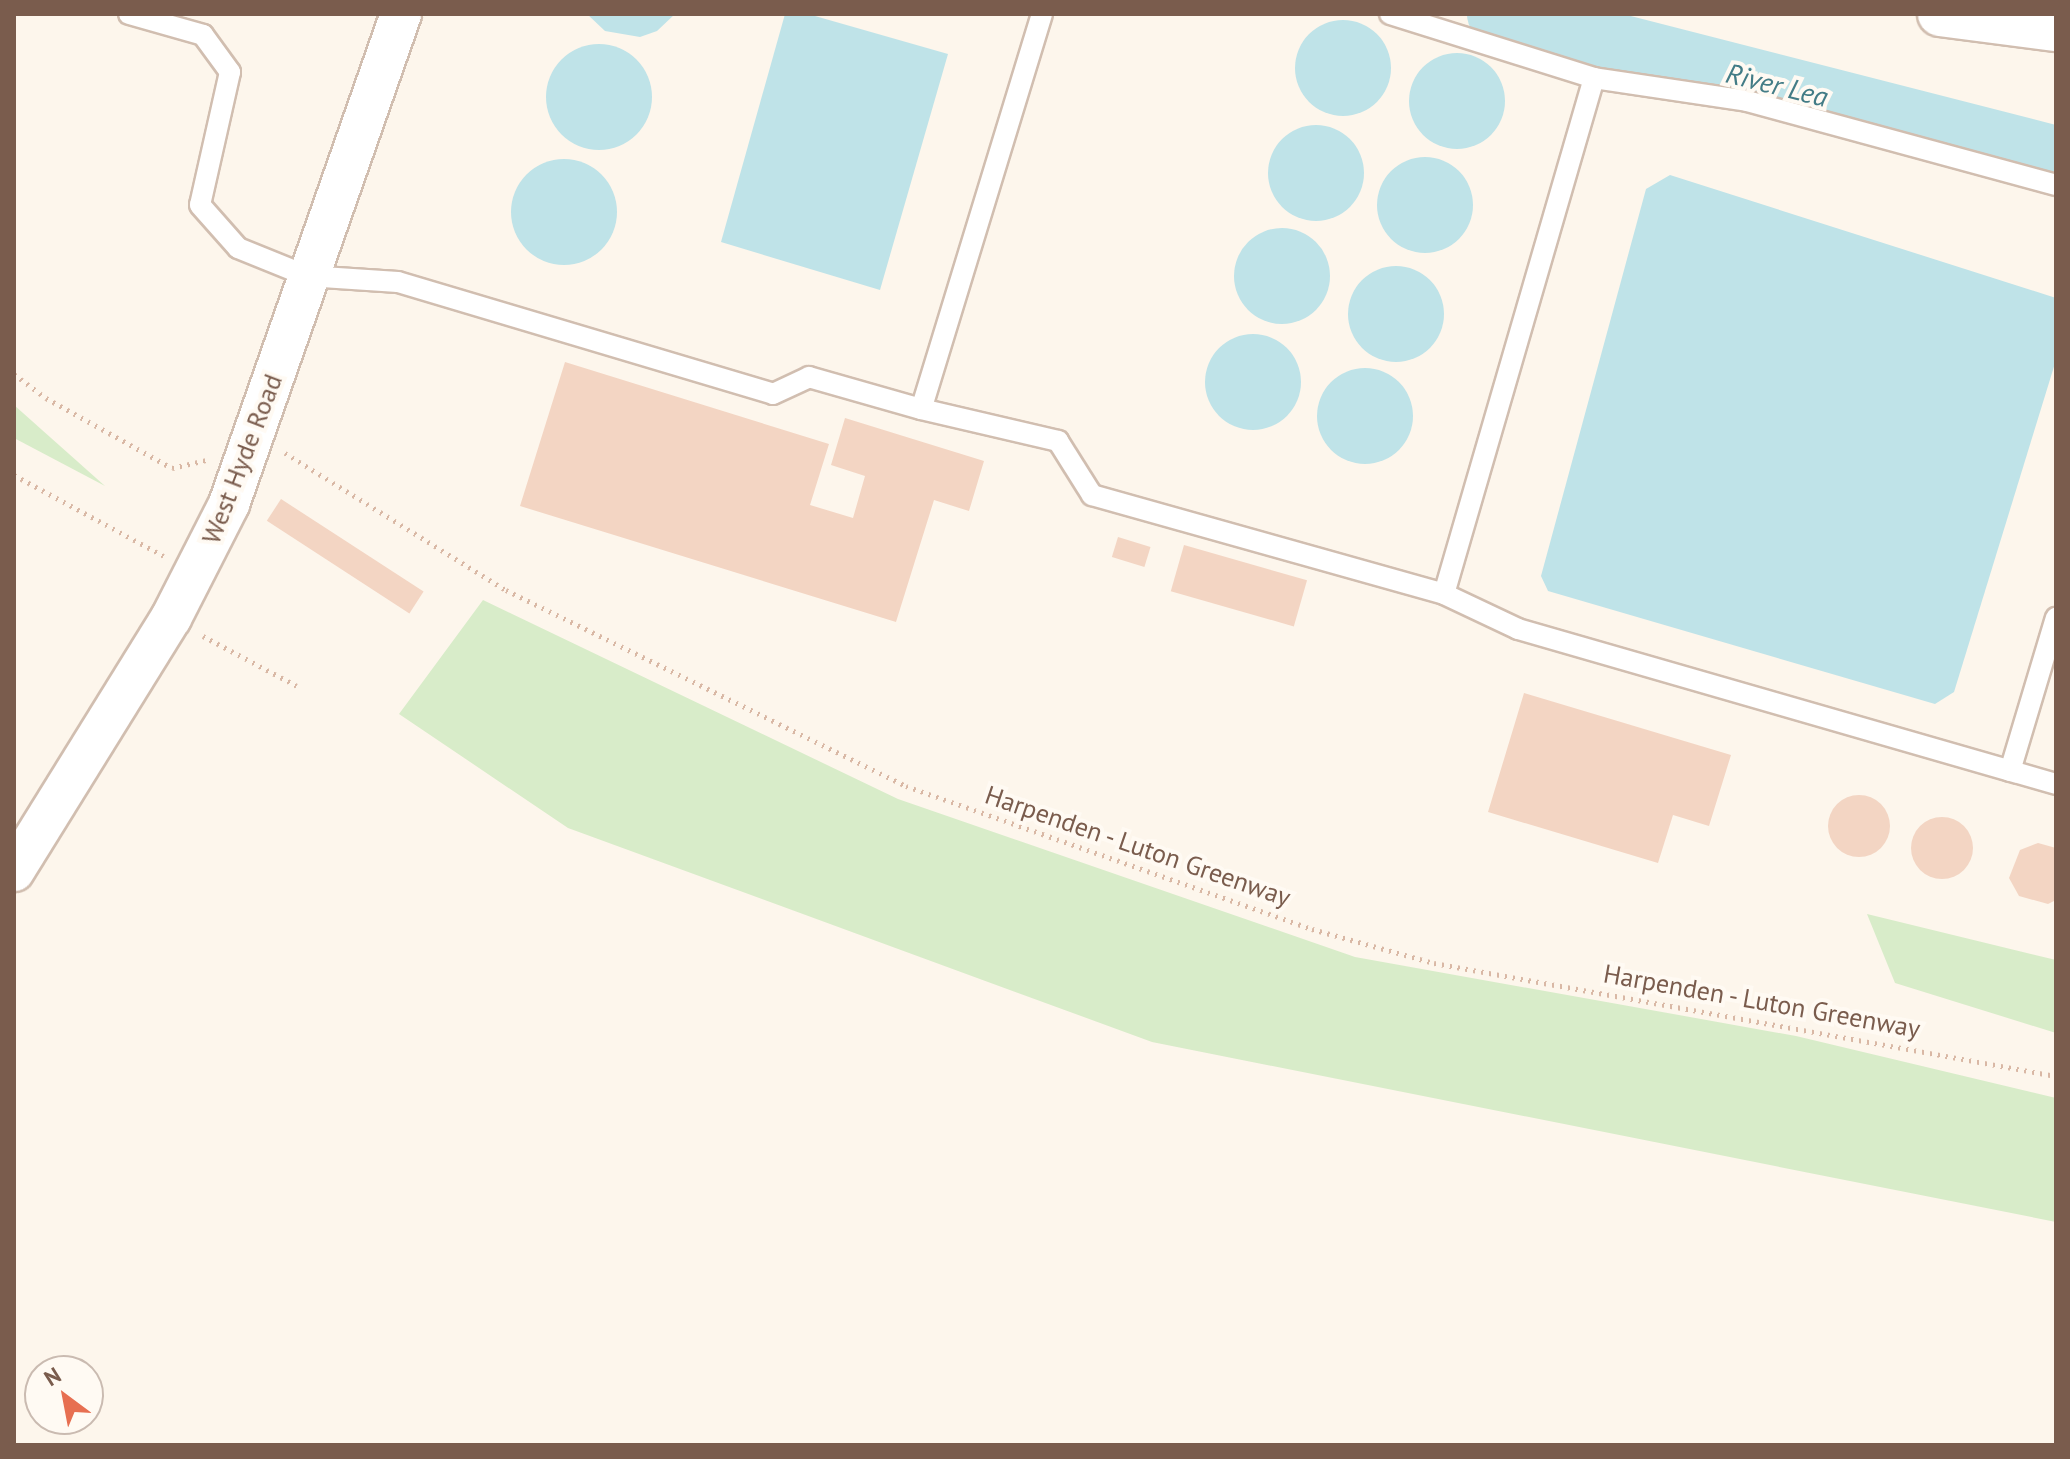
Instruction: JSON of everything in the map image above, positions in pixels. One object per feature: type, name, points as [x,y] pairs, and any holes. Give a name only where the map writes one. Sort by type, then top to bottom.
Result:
[{"type":"main road","points":[[1940,14],[2056,29]]},
{"type":"street","name":"West Hyde Road","points":[[14,871],[196,574],[248,455],[307,276],[401,14]]},
{"type":"lane","points":[[129,14],[203,35],[230,72],[200,205],[238,248],[307,276],[398,282],[773,394],[809,377],[921,409],[1058,441],[1092,495],[1444,594],[1518,629],[2056,784]]},
{"type":"lane","points":[[921,409],[1042,14]]},
{"type":"lane","points":[[1390,14],[1594,78],[1747,101],[2056,185]]},
{"type":"lane","points":[[1444,594],[1594,78]]},
{"type":"lane","points":[[2010,771],[2056,618]]},
{"type":"path","points":[[14,374],[46,398],[172,468],[212,459]]},
{"type":"path","name":"Harpenden - Luton Greenway","points":[[278,453],[506,590],[906,786],[1312,929],[1434,963],[2056,1076]]},
{"type":"path","points":[[14,475],[196,574]]},
{"type":"path","points":[[171,618],[297,686]]},
{"type":"green space","points":[[14,405],[105,486],[14,438]]},
{"type":"green space","points":[[483,600],[898,799],[1355,957],[1796,1036],[2056,1098],[2056,1222],[1152,1042],[568,828],[399,714]]},
{"type":"green space","points":[[1867,914],[2056,960],[2056,1033],[1895,983]]},
{"type":"water","points":[[587,14],[675,14],[657,31],[640,37],[605,31]]},
{"type":"water","points":[[785,14],[808,14],[948,54],[880,290],[721,242]]},
{"type":"water","points":[[1343,20],[1361,24],[1377,34],[1387,50],[1391,68],[1387,86],[1377,102],[1361,112],[1343,116],[1325,112],[1309,102],[1299,86],[1295,68],[1299,50],[1309,34],[1325,24]]},
{"type":"water","points":[[599,44],[619,48],[637,59],[648,77],[652,97],[648,117],[637,135],[619,146],[599,150],[579,146],[561,135],[550,117],[546,97],[550,77],[561,59],[579,48]]},
{"type":"water","points":[[1457,53],[1475,57],[1491,67],[1501,83],[1505,101],[1501,119],[1491,135],[1475,145],[1457,149],[1439,145],[1423,135],[1413,119],[1409,101],[1413,83],[1423,67],[1439,57]]},
{"type":"water","points":[[1316,125],[1334,129],[1350,139],[1360,155],[1364,173],[1360,191],[1350,207],[1334,217],[1316,221],[1298,217],[1282,207],[1272,191],[1268,173],[1272,155],[1282,139],[1298,129]]},
{"type":"water","points":[[1425,157],[1443,161],[1459,171],[1469,187],[1473,205],[1469,223],[1459,239],[1443,249],[1425,253],[1407,249],[1391,239],[1381,223],[1377,205],[1381,187],[1391,171],[1407,161]]},
{"type":"water","points":[[564,159],[584,163],[601,175],[613,192],[617,212],[613,232],[601,249],[584,261],[564,265],[544,261],[527,249],[515,232],[511,212],[515,192],[527,175],[544,163]]},
{"type":"water","points":[[1670,175],[2056,298],[2056,360],[1954,692],[1935,704],[1548,591],[1541,576],[1646,189]]},
{"type":"water","points":[[1282,228],[1300,232],[1316,242],[1326,258],[1330,276],[1326,294],[1316,310],[1300,320],[1282,324],[1264,320],[1248,310],[1238,294],[1234,276],[1238,258],[1248,242],[1264,232]]},
{"type":"water","points":[[1396,266],[1414,270],[1430,280],[1440,296],[1444,314],[1440,332],[1430,348],[1414,358],[1396,362],[1378,358],[1362,348],[1352,332],[1348,314],[1352,296],[1362,280],[1378,270]]},
{"type":"water","points":[[1253,334],[1271,338],[1287,348],[1297,364],[1301,382],[1297,400],[1287,416],[1271,426],[1253,430],[1235,426],[1219,416],[1209,400],[1205,382],[1209,364],[1219,348],[1235,338]]},
{"type":"water","points":[[1365,368],[1383,372],[1399,382],[1409,398],[1413,416],[1409,434],[1399,450],[1383,460],[1365,464],[1347,460],[1331,450],[1321,434],[1317,416],[1321,398],[1331,382],[1347,372]]},
{"type":"building","points":[[565,362],[829,444],[810,505],[853,518],[865,476],[831,465],[845,418],[984,461],[969,511],[934,500],[896,622],[520,506]]},
{"type":"building","points":[[281,499],[424,592],[409,613],[267,521]]},
{"type":"building","points":[[1118,537],[1151,547],[1144,567],[1112,557]]},
{"type":"building","points":[[1184,545],[1307,580],[1294,626],[1171,591]]},
{"type":"building","points":[[1524,693],[1731,755],[1709,826],[1673,815],[1658,863],[1488,812]]},
{"type":"building","points":[[1859,795],[1881,804],[1890,826],[1881,848],[1859,857],[1837,848],[1828,826],[1837,804]]},
{"type":"building","points":[[1942,817],[1964,826],[1973,848],[1964,870],[1942,879],[1920,870],[1911,848],[1920,826]]},
{"type":"building","points":[[2038,843],[2056,848],[2056,900],[2048,904],[2019,896],[2009,878],[2020,850]]},
{"type":"waterway","name":"River Lea","points":[[1498,14],[2056,157]]}]
